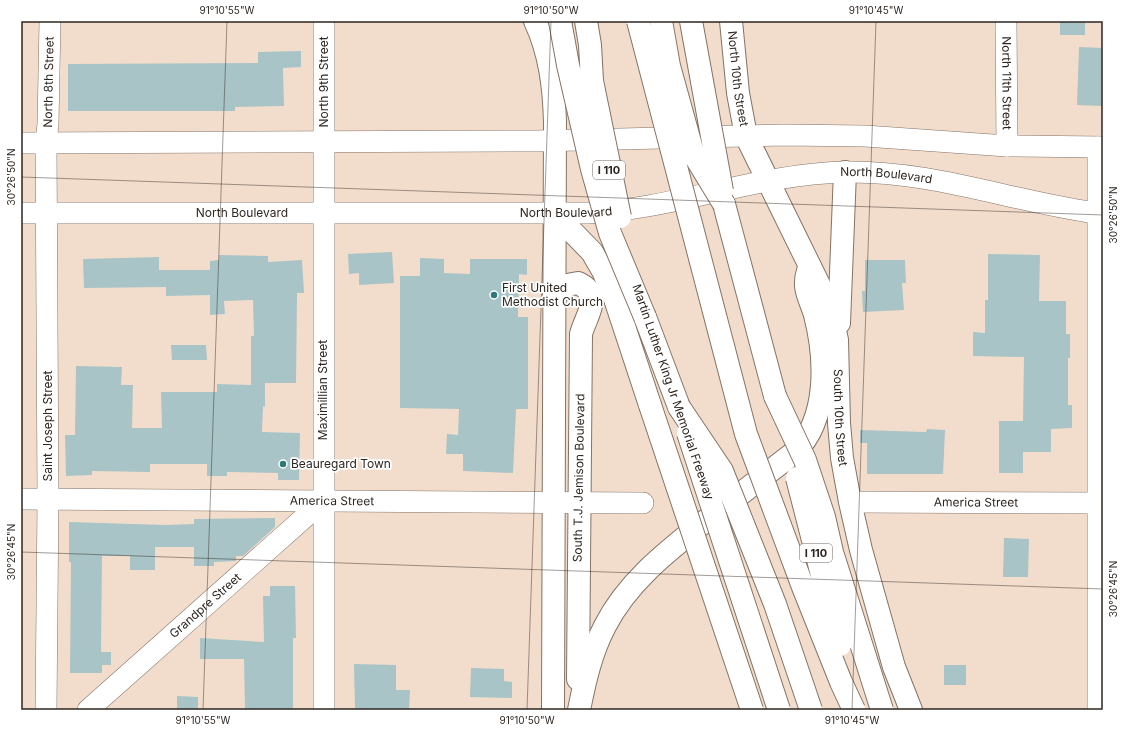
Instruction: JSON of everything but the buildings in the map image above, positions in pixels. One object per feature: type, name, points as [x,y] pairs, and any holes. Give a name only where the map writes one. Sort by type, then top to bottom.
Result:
[{"type":"main road","name":"South T.J. Jemison Boulevard","points":[[535,21],[548,56],[553,79],[556,140],[554,213],[553,710]]},
{"type":"main road","points":[[560,21],[568,65],[592,169],[610,233],[645,317]]},
{"type":"main road","name":"Martin Luther King Jr Memorial Freeway","points":[[586,21],[590,45],[592,81],[603,140],[629,256],[645,317],[679,407],[779,710]]},
{"type":"main road","points":[[638,21],[746,434],[803,587],[841,682],[854,710]]},
{"type":"main road","points":[[661,21],[669,66],[693,153],[724,204]]},
{"type":"main road","name":"I 110","points":[[691,21],[724,204],[858,710]]},
{"type":"main road","name":"North 10th Street","points":[[731,21],[738,93],[746,136]]},
{"type":"main road","name":"South 10th Street","points":[[746,136],[811,264],[829,305],[837,340],[840,439],[850,502],[861,550],[894,667],[910,710]]},
{"type":"main road","points":[[837,340],[845,172]]},
{"type":"main road","points":[[554,213],[592,252],[603,271],[614,298],[752,710]]},
{"type":"main road","points":[[579,710],[586,672],[592,654],[606,625],[631,588],[671,548],[795,452],[805,442],[814,426],[821,392],[821,373],[815,316],[804,282],[811,264]]},
{"type":"main road","name":"South T.J. Jemison Boulevard","points":[[554,296],[562,288],[572,283],[581,285],[591,296],[592,305],[581,334],[578,565],[579,710]]},
{"type":"main road","points":[[775,396],[806,460],[824,517],[832,552],[882,710]]},
{"type":"main road","points":[[679,407],[722,471],[775,604],[811,710]]},
{"type":"main road","points":[[795,452],[840,439]]},
{"type":"street","name":"North 8th Street","points":[[46,142],[48,124],[50,21]]},
{"type":"street","name":"North 9th Street","points":[[323,142],[324,21]]},
{"type":"street","name":"North 11th Street","points":[[1006,21],[1007,146]]},
{"type":"street","points":[[21,143],[323,142],[556,140],[746,136],[865,136],[1007,146],[1100,147],[1100,503],[1098,710]]},
{"type":"street","name":"Saint Joseph Street","points":[[46,142],[48,499],[46,710]]},
{"type":"street","name":"Maximillian Street","points":[[323,142],[324,710]]},
{"type":"street","name":"North Boulevard","points":[[21,213],[615,212],[645,207],[768,180],[845,172],[877,173],[937,180],[1065,209],[1101,214]]},
{"type":"street","name":"America Street","points":[[21,499],[643,503]]},
{"type":"street","name":"Grandpre Street","points":[[88,710],[323,501]]},
{"type":"street","name":"America Street","points":[[850,502],[1100,503]]},
{"type":"place","name":"First United Methodist Church","points":[[494,295]]},
{"type":"place","name":"Beauregard Town","points":[[283,464]]}]
